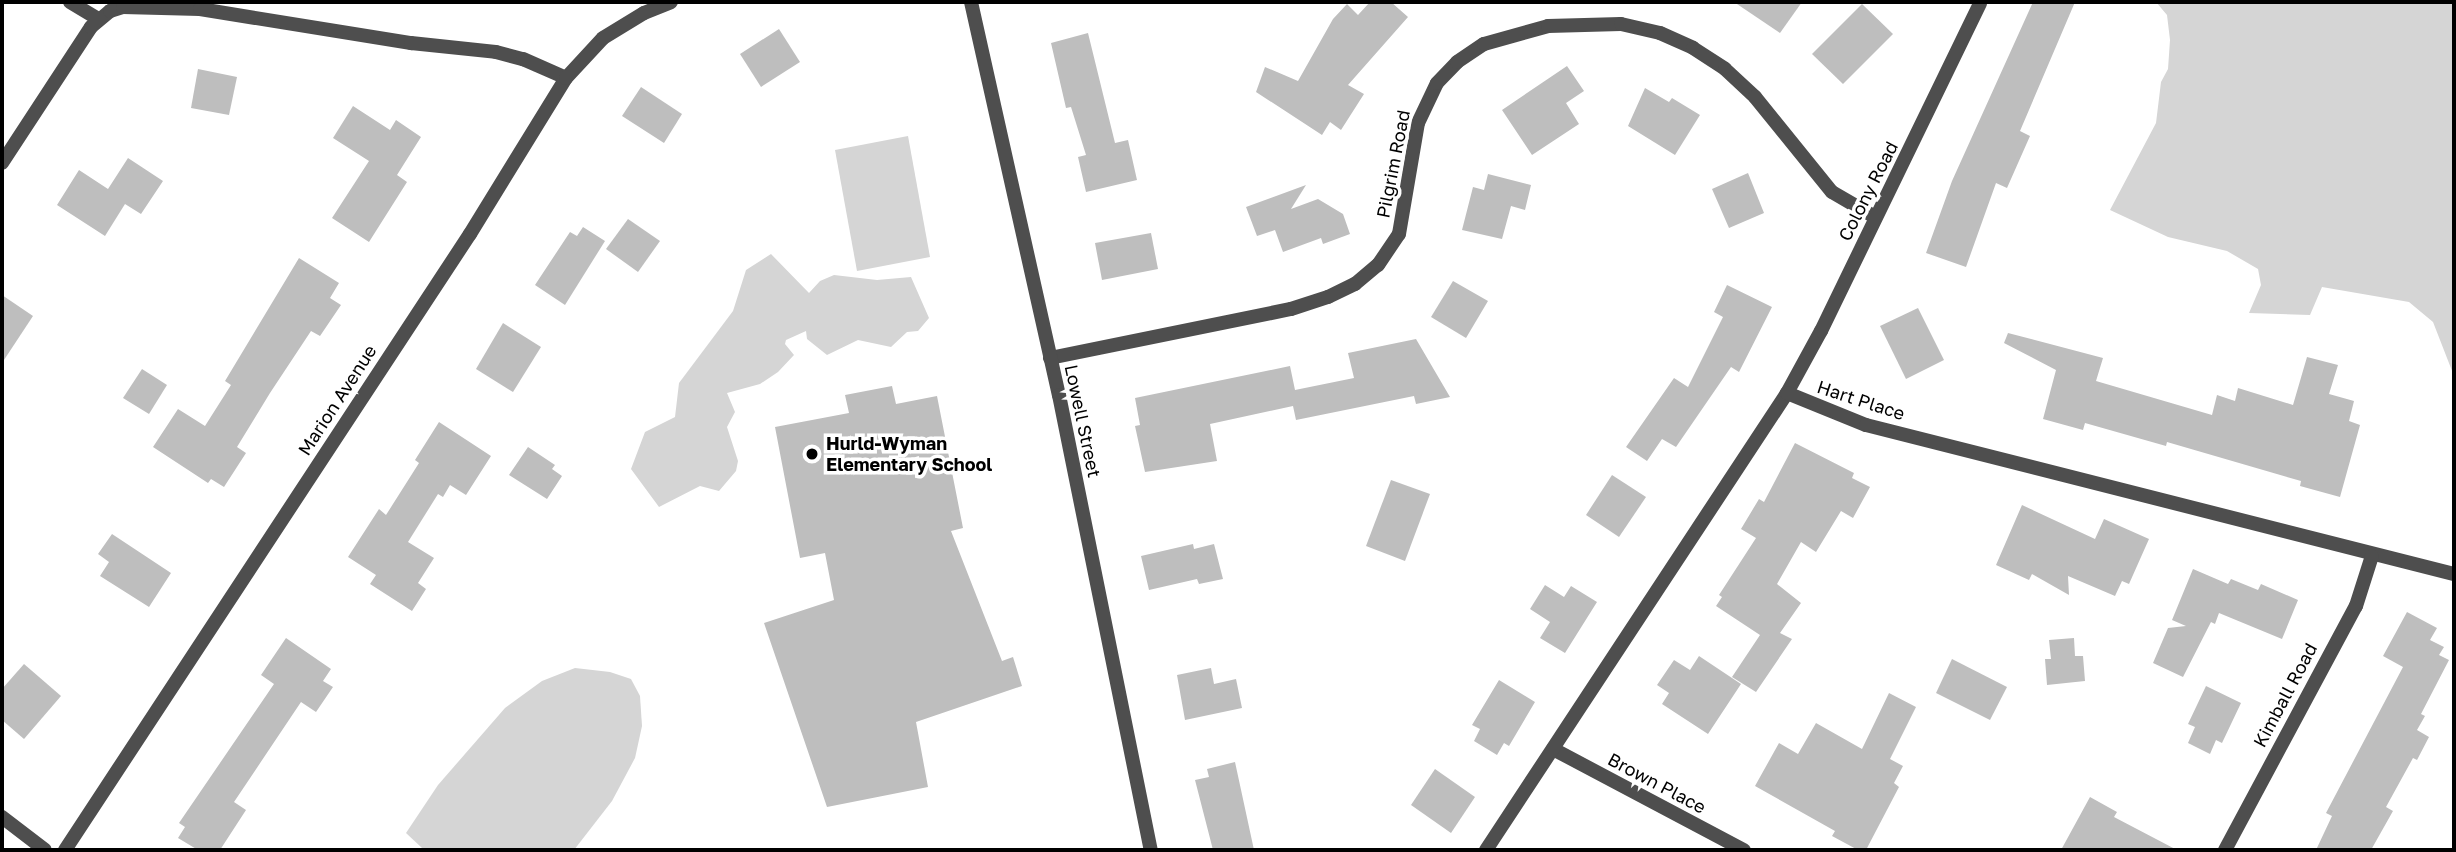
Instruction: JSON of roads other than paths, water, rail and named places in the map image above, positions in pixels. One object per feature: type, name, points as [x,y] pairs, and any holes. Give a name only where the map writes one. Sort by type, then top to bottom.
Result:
[{"type":"street","points":[[70,2],[98,19]]},
{"type":"street","name":"Marion Avenue","points":[[65,850],[470,234],[566,78],[603,38],[644,13],[671,2]]},
{"type":"street","name":"Lowell Street","points":[[971,2],[1050,358],[1151,850]]},
{"type":"street","name":"Colony Road","points":[[1787,393],[1821,331],[1980,5]]},
{"type":"street","points":[[2,163],[62,67],[98,19],[123,7],[200,9],[411,43],[496,52],[523,59],[566,78]]},
{"type":"street","name":"Pilgrim Road","points":[[1050,358],[1292,309],[1328,297],[1354,284],[1378,265],[1399,234],[1418,123],[1437,83],[1457,62],[1484,44],[1548,26],[1621,24],[1660,33],[1693,48],[1724,69],[1755,97],[1832,192],[1875,217]]},
{"type":"street","points":[[1486,850],[1787,393]]},
{"type":"street","name":"Hart Place","points":[[1787,393],[1866,425],[2206,510],[2372,556],[2454,574]]},
{"type":"street","name":"Kimball Road","points":[[2225,850],[2356,606],[2372,556]]},
{"type":"street","name":"Brown Place","points":[[1553,749],[1744,850]]},
{"type":"street","points":[[2,817],[45,850]]},
{"type":"place","name":"Hurld-Wyman Elementary School","points":[[812,454]]}]
